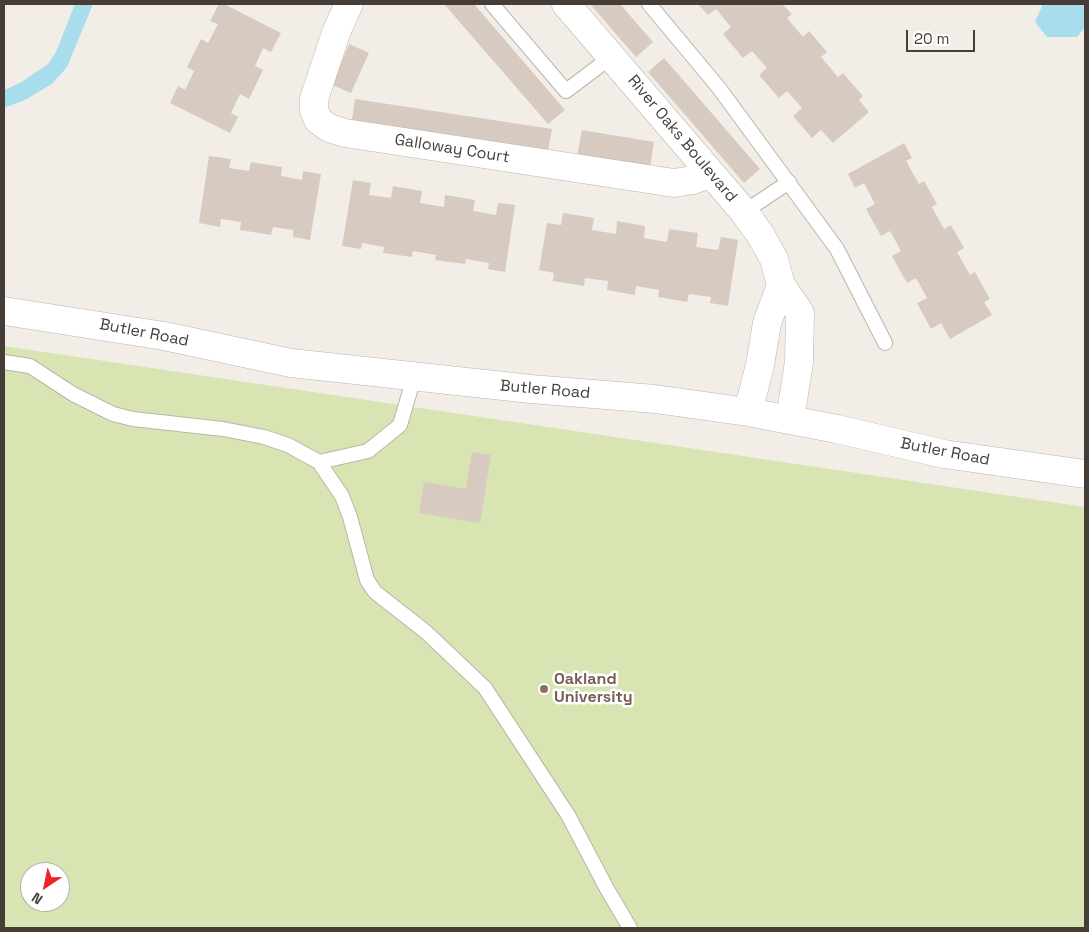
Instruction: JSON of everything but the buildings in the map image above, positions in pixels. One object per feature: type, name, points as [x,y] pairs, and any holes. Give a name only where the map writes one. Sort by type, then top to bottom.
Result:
[{"type":"street","name":"Galloway Court","points":[[349,4],[337,30],[314,99],[314,110],[318,120],[329,128],[345,133],[674,183],[693,180],[709,174]]},
{"type":"street","name":"River Oaks Boulevard","points":[[566,4],[709,174],[744,212],[760,234],[774,259],[781,285],[800,313],[799,362],[790,419]]},
{"type":"street","points":[[748,412],[760,365],[767,323],[781,285]]},
{"type":"street","name":"Butler Road","points":[[4,311],[164,336],[291,364],[655,399],[748,412],[790,419],[944,454],[1085,474]]},
{"type":"lane","points":[[492,4],[566,91],[611,57]]},
{"type":"lane","points":[[649,4],[719,88],[837,249],[885,343]]},
{"type":"lane","points":[[744,212],[789,182]]},
{"type":"lane","points":[[4,362],[30,366],[73,394],[114,414],[133,419],[223,429],[264,437],[288,444],[318,462],[342,496],[350,517],[367,580],[380,597],[440,644],[485,688],[568,815],[607,890],[630,928]]},
{"type":"lane","points":[[318,462],[368,451],[400,425],[414,377]]},
{"type":"green space","name":"Oakland University","points":[[4,346],[1085,507],[1085,928],[4,928]]},
{"type":"water","points":[[75,4],[93,4],[67,67],[53,83],[27,99],[4,108],[4,90],[20,83],[48,64],[56,52]]},
{"type":"water","points":[[1043,4],[1085,4],[1085,27],[1077,37],[1047,37],[1035,22]]},
{"type":"place","name":"Oakland University","points":[[544,689]]}]
